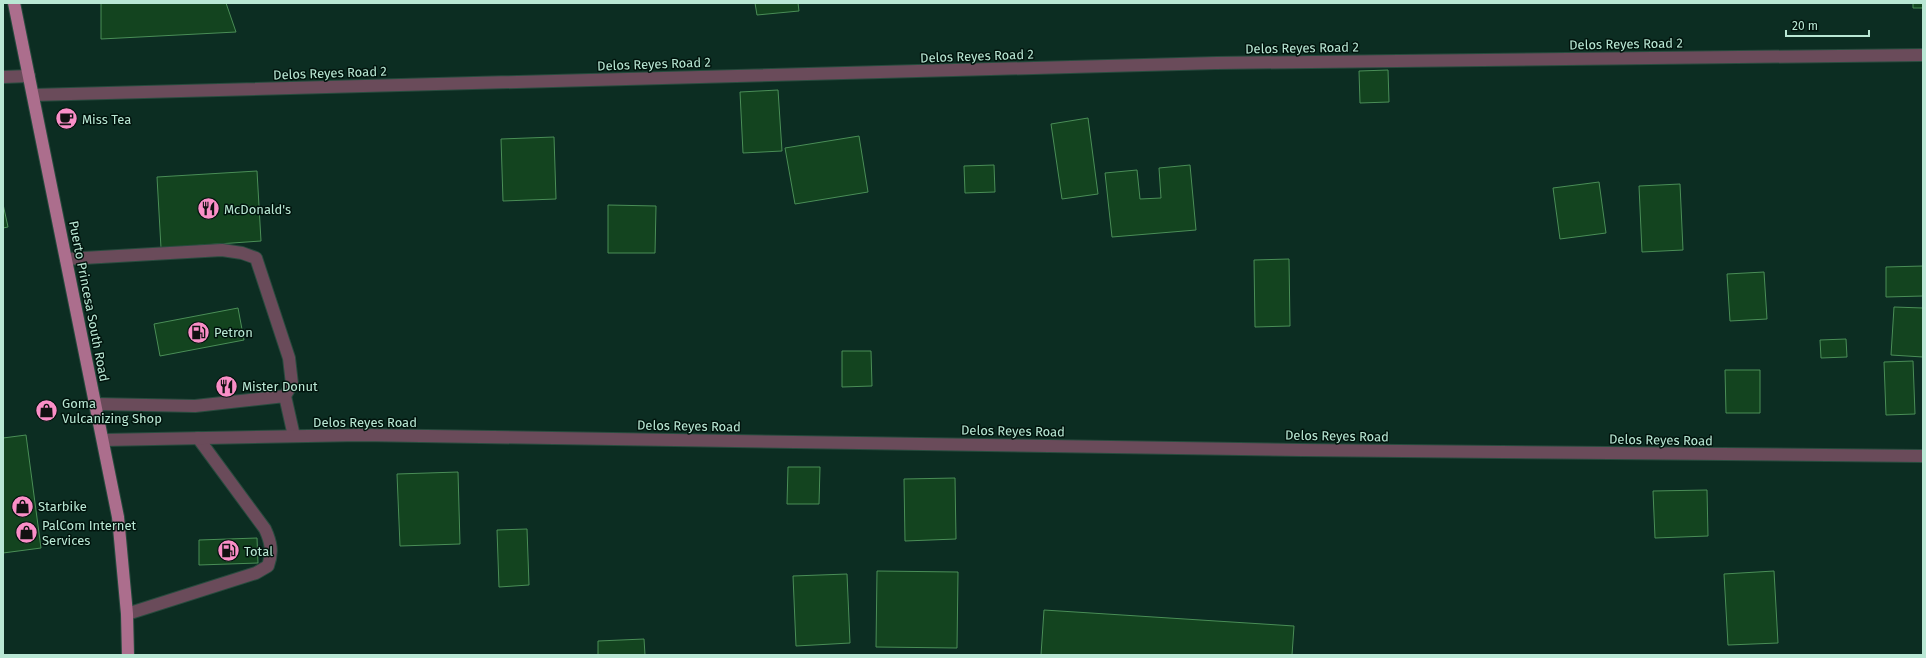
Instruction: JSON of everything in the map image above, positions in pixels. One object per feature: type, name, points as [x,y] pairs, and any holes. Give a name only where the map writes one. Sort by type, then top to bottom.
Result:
[{"type":"main road","name":"Puerto Princesa South Road","points":[[14,3],[118,517],[127,614],[128,655]]},
{"type":"street","name":"Delos Reyes Road 2","points":[[33,95],[1216,63],[1923,55]]},
{"type":"street","points":[[3,77],[29,76]]},
{"type":"street","points":[[66,259],[222,250],[242,253],[256,258],[289,358],[292,384],[285,396],[294,436]]},
{"type":"street","points":[[96,404],[195,406],[285,396]]},
{"type":"street","name":"Delos Reyes Road","points":[[103,440],[361,435],[1302,450],[1923,456]]},
{"type":"street","points":[[127,614],[256,573],[268,566],[271,549],[269,538],[265,529],[198,438]]},
{"type":"building","points":[[101,3],[226,3],[236,32],[101,39]]},
{"type":"building","points":[[755,3],[798,3],[799,11],[757,15]]},
{"type":"building","points":[[1913,3],[1923,3],[1923,8],[1913,8]]},
{"type":"building","points":[[1388,70],[1389,102],[1360,103],[1359,71]]},
{"type":"building","points":[[778,90],[782,151],[743,153],[740,92]]},
{"type":"building","points":[[1088,118],[1098,194],[1062,199],[1051,124]]},
{"type":"building","points":[[859,136],[868,192],[795,204],[785,148]]},
{"type":"building","points":[[554,137],[556,199],[503,201],[501,139]]},
{"type":"building","points":[[994,165],[995,192],[965,193],[964,166]]},
{"type":"building","points":[[1190,165],[1196,230],[1112,237],[1105,173],[1137,170],[1140,199],[1161,198],[1159,168]]},
{"type":"building","name":"McDonald's","points":[[257,171],[261,241],[161,248],[157,177]]},
{"type":"building","points":[[1599,182],[1606,233],[1560,239],[1553,188]]},
{"type":"building","points":[[1680,184],[1683,250],[1642,252],[1639,186]]},
{"type":"building","points":[[3,204],[8,227],[3,228]]},
{"type":"building","points":[[608,205],[656,206],[655,253],[608,253]]},
{"type":"building","points":[[1289,259],[1290,326],[1255,327],[1254,260]]},
{"type":"building","points":[[1923,266],[1923,296],[1886,297],[1886,267]]},
{"type":"building","points":[[1764,272],[1767,319],[1730,321],[1727,274]]},
{"type":"building","points":[[1894,307],[1923,308],[1923,357],[1891,355]]},
{"type":"building","name":"Petron","points":[[238,308],[244,340],[160,356],[154,324]]},
{"type":"building","points":[[1846,339],[1847,357],[1821,358],[1820,340]]},
{"type":"building","points":[[842,351],[871,351],[872,386],[842,387]]},
{"type":"building","points":[[1913,361],[1915,414],[1886,415],[1884,362]]},
{"type":"building","points":[[1725,370],[1760,370],[1760,413],[1726,413]]},
{"type":"building","points":[[26,435],[41,548],[3,553],[3,438]]},
{"type":"building","points":[[788,467],[820,467],[819,504],[787,504]]},
{"type":"building","points":[[458,472],[460,544],[400,546],[397,474]]},
{"type":"building","points":[[955,478],[956,539],[905,541],[904,479]]},
{"type":"building","points":[[1707,490],[1708,536],[1655,538],[1653,491]]},
{"type":"building","points":[[527,529],[529,585],[499,587],[497,530]]},
{"type":"building","name":"Total","points":[[257,538],[258,563],[199,565],[199,540]]},
{"type":"building","points":[[877,571],[958,572],[957,648],[876,647]]},
{"type":"building","points":[[1774,571],[1778,643],[1728,645],[1724,574]]},
{"type":"building","points":[[847,574],[850,643],[796,646],[793,576]]},
{"type":"building","points":[[1044,610],[1294,626],[1292,655],[1041,655]]},
{"type":"building","points":[[644,639],[645,655],[598,655],[598,641]]},
{"type":"place","name":"Miss Tea","points":[[67,119]]},
{"type":"place","name":"McDonald's","points":[[209,209]]},
{"type":"place","name":"Petron","points":[[199,332]]},
{"type":"place","name":"Mister Donut","points":[[226,386]]},
{"type":"place","name":"Goma Vulcanizing Shop","points":[[47,410]]},
{"type":"place","name":"Starbike","points":[[22,506]]},
{"type":"place","name":"PalCom Internet Services","points":[[26,532]]},
{"type":"place","name":"Total","points":[[228,551]]}]
